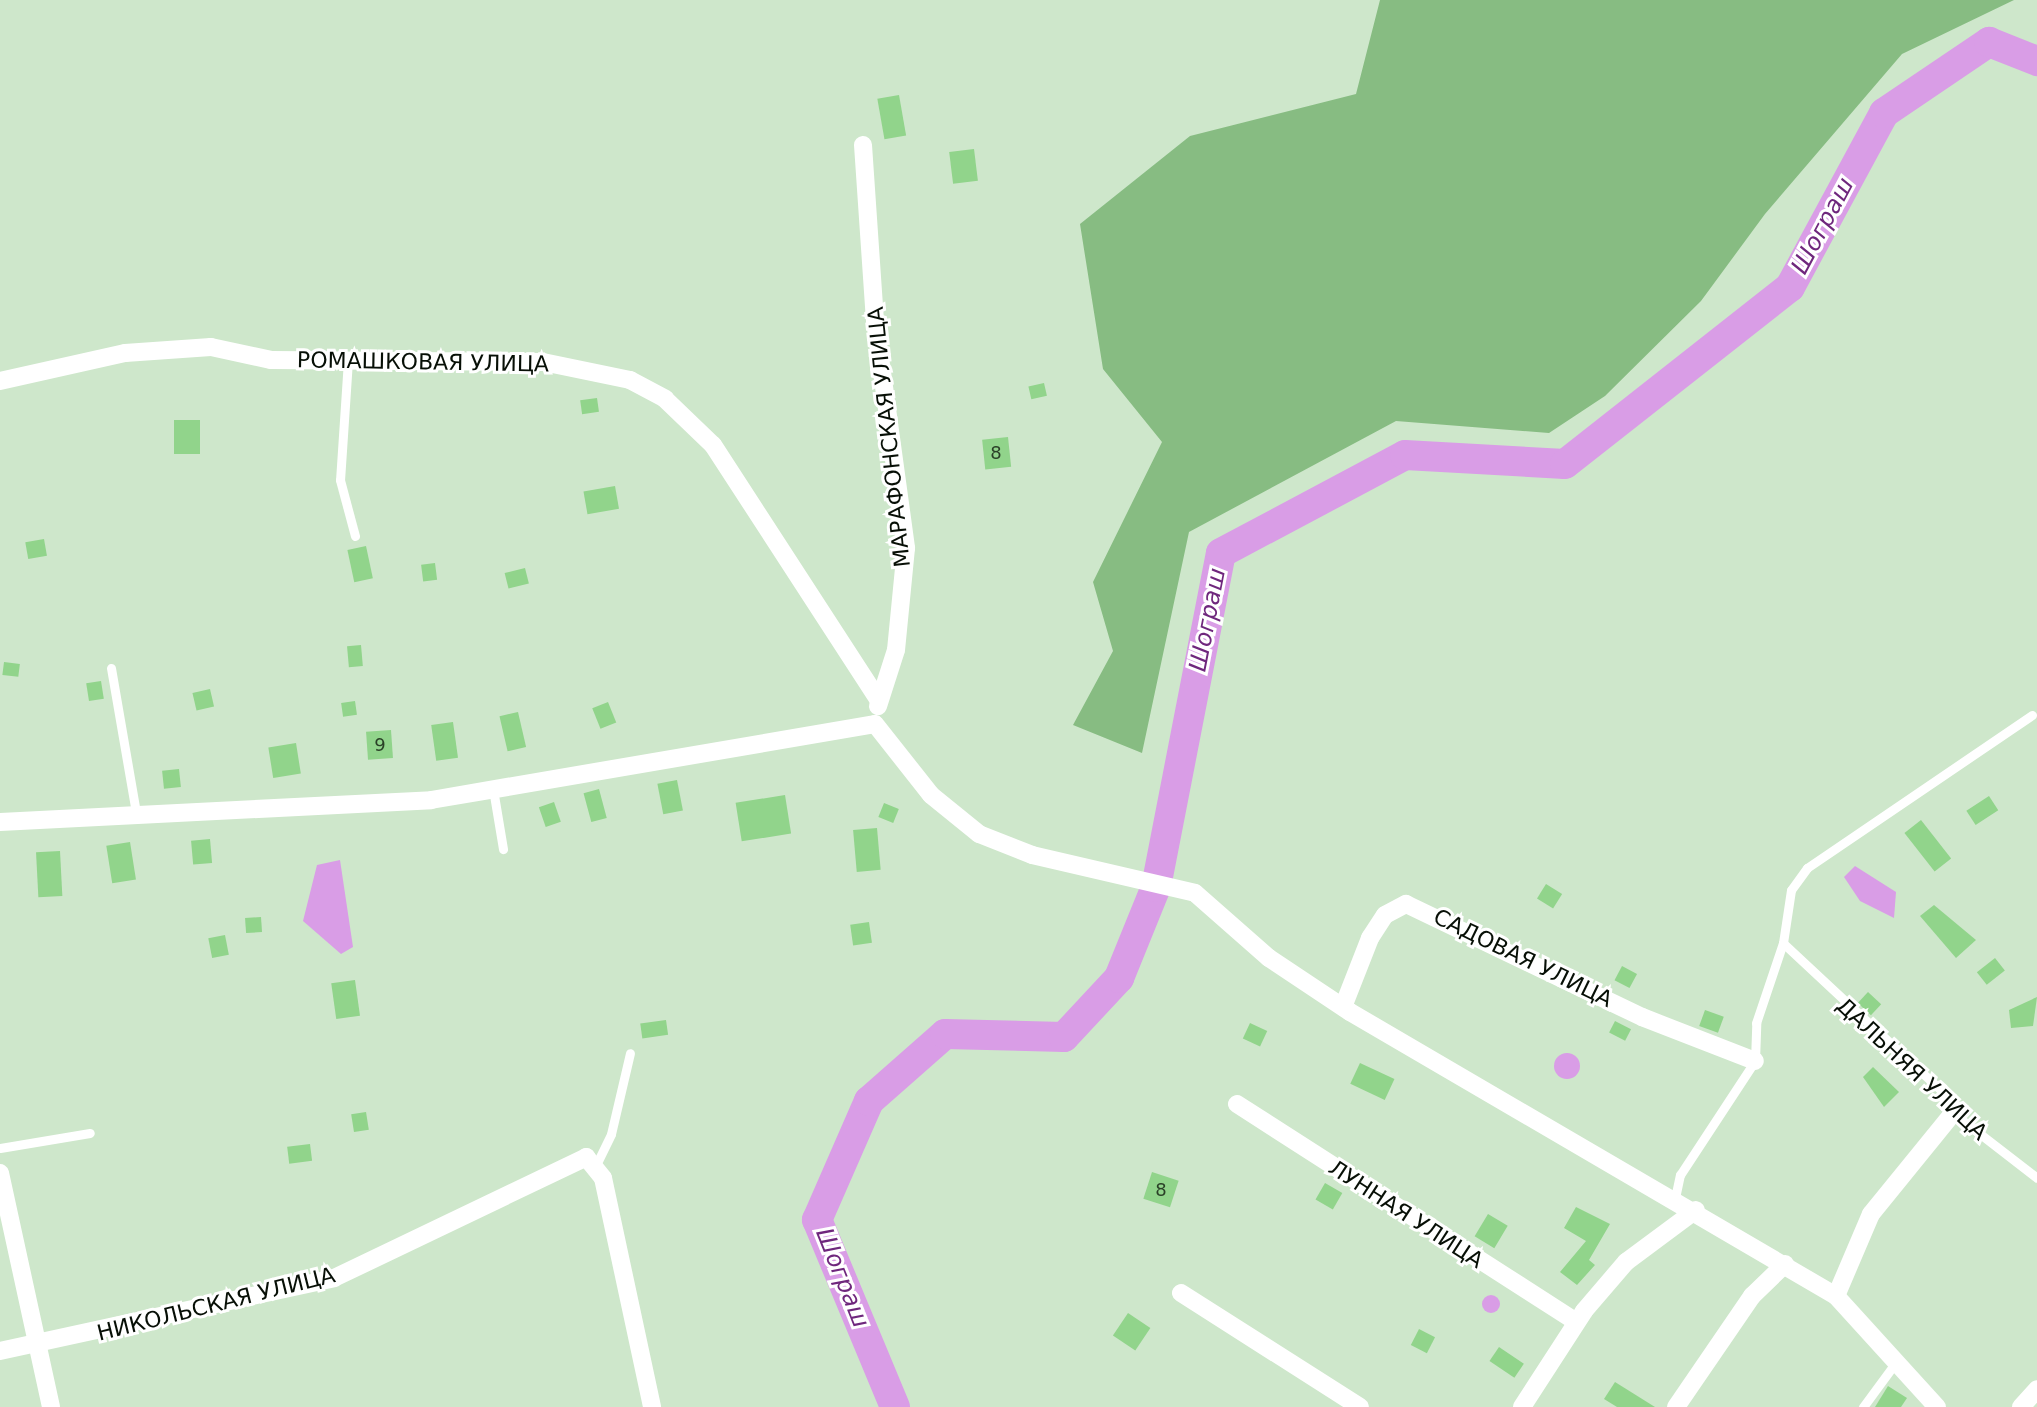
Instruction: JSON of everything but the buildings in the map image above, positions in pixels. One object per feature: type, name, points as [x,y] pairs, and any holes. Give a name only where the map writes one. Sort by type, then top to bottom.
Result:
[{"type":"street","name":"МАРАФОНСКАЯ УЛИЦА","points":[[863,145],[875,321],[906,548],[901,618],[875,724]]},
{"type":"street","name":"РОМАШКОВАЯ УЛИЦА","points":[[0,381],[178,348],[348,360],[543,362],[630,380],[665,399],[737,478],[879,701]]},
{"type":"street","points":[[0,822],[431,800],[875,724],[931,795],[979,834],[1032,855],[1172,882],[1343,1007],[1696,1210],[1836,1296],[1937,1407]]},
{"type":"street","name":"САДОВАЯ УЛИЦА","points":[[1343,1007],[1370,938],[1385,915],[1406,904],[1642,1017],[1755,1061]]},
{"type":"street","name":"ЛУННАЯ УЛИЦА","points":[[1237,1104],[1576,1322]]},
{"type":"street","points":[[1836,1296],[1871,1214],[1953,1113]]},
{"type":"street","name":"НИКОЛЬСКАЯ УЛИЦА","points":[[0,1351],[38,1346],[334,1278],[575,1159],[596,1165]]},
{"type":"street","points":[[596,1165],[645,1405]]},
{"type":"street","points":[[0,1173],[51,1407]]},
{"type":"street","points":[[1522,1407],[1576,1322],[1626,1262],[1696,1210]]},
{"type":"street","points":[[1676,1407],[1752,1296],[1785,1264]]},
{"type":"street","points":[[1181,1293],[1360,1407]]},
{"type":"street","points":[[2021,1407],[2037,1389]]},
{"type":"lane","points":[[348,360],[340,480],[355,536]]},
{"type":"lane","points":[[111,668],[136,813]]},
{"type":"lane","points":[[1675,1198],[1680,1175],[1755,1061],[1756,1023],[1783,943],[1791,890],[1807,868],[2032,715]]},
{"type":"lane","points":[[493,789],[503,849]]},
{"type":"lane","name":"ДАЛЬНЯЯ УЛИЦА","points":[[1783,943],[1944,1093],[1953,1113],[2037,1178]]},
{"type":"lane","points":[[596,1165],[611,1134],[630,1053]]},
{"type":"lane","points":[[0,1148],[90,1133]]},
{"type":"lane","points":[[1863,1407],[1896,1362]]},
{"type":"green space","points":[[1380,0],[2014,0],[1902,54],[1765,214],[1701,301],[1605,396],[1549,433],[1396,421],[1189,532],[1142,753],[1073,725],[1113,651],[1093,582],[1162,442],[1103,369],[1080,224],[1190,136],[1356,94]]},
{"type":"shaded area","points":[[340,860],[353,947],[341,954],[303,921],[317,865]]},
{"type":"shaded area","points":[[1855,866],[1896,892],[1894,918],[1860,901],[1844,877]]},
{"type":"shaded area","points":[[1567,1053],[1576,1057],[1580,1066],[1576,1075],[1567,1079],[1558,1075],[1554,1066],[1558,1057]]},
{"type":"shaded area","points":[[1487,1295],[1495,1295],[1500,1304],[1498,1311],[1487,1313],[1482,1308],[1482,1300]]},
{"type":"waterway","name":"Шограш","points":[[895,1407],[817,1220],[869,1101],[945,1034],[1064,1037],[1119,978],[1156,887],[1221,553],[1405,455],[1565,464],[1790,287],[1884,113],[1989,42],[2037,61]]}]
